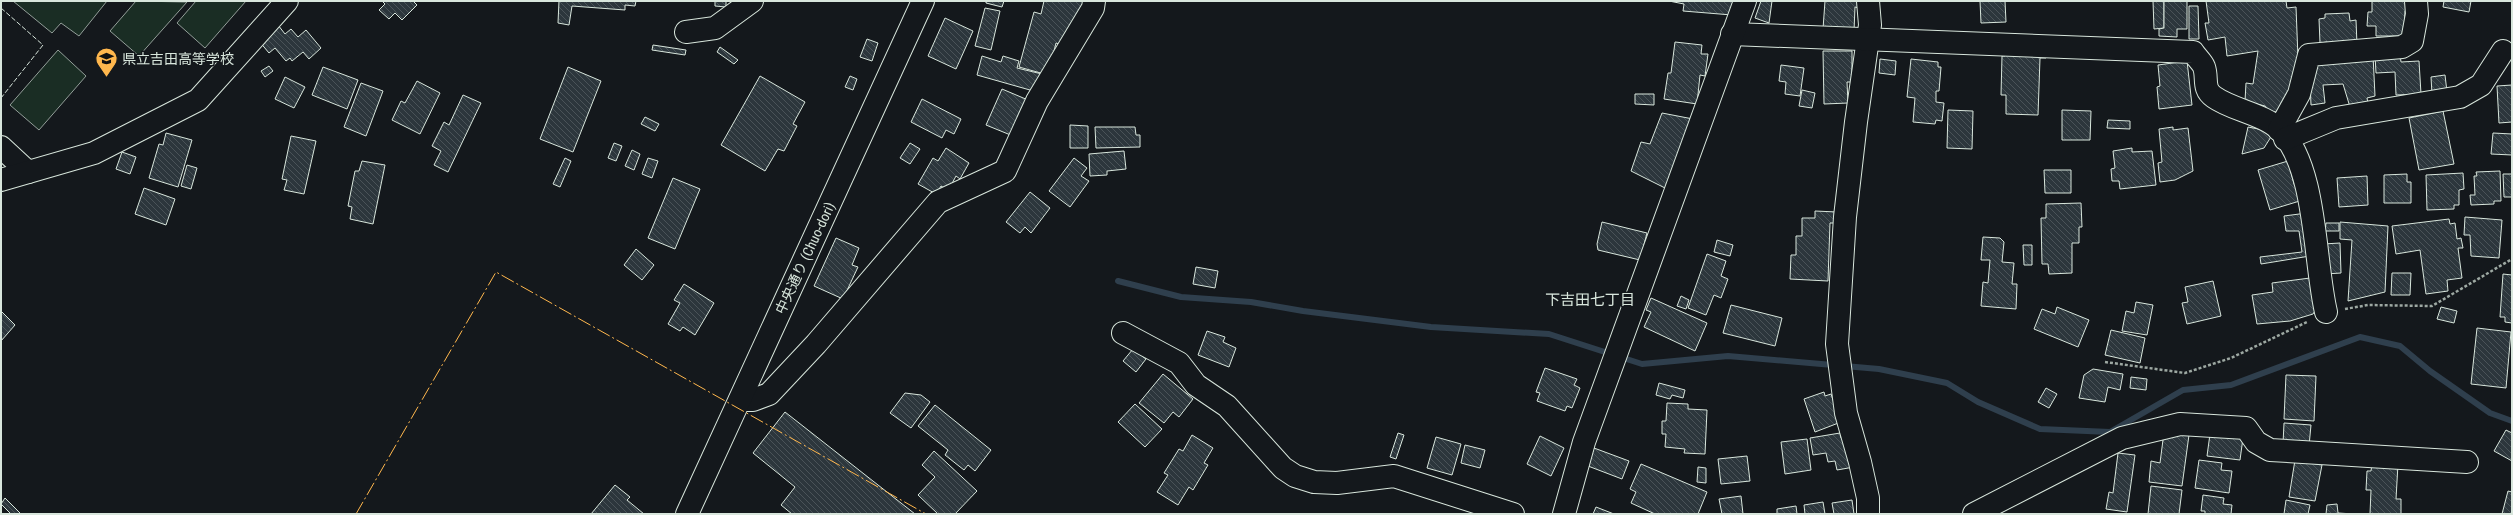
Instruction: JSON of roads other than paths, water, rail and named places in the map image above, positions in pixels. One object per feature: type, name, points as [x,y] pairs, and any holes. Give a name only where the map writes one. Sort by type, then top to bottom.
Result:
[{"type":"street","points":[[1,180],[94,153],[198,100],[287,1]]},
{"type":"street","points":[[686,32],[715,28],[752,1]]},
{"type":"street","name":"中央通り (Chuo-dori)","points":[[688,514],[923,1]]},
{"type":"street","points":[[740,400],[753,400],[768,394],[816,344],[938,202],[1005,170],[1037,101],[1093,8],[1094,1]]},
{"type":"street","points":[[1564,514],[1584,442],[1745,1]]},
{"type":"street","points":[[1868,1],[1869,39],[1856,122],[1845,217],[1836,344],[1846,413],[1860,462],[1868,498],[1868,514]]},
{"type":"street","points":[[2282,135],[2299,94],[2309,55],[2402,47],[2412,41],[2417,14],[2416,1]]},
{"type":"street","points":[[1732,34],[2193,52],[2204,67],[2205,86],[2213,97],[2282,135],[2296,156],[2307,186],[2320,288],[2326,312]]},
{"type":"street","points":[[2282,135],[2336,118],[2460,97],[2481,85],[2503,51]]},
{"type":"street","points":[[1,148],[28,172]]},
{"type":"street","points":[[1123,333],[1179,362],[1196,385],[1227,406],[1283,468],[1295,476],[1314,482],[1337,483],[1394,476],[1513,514]]},
{"type":"street","points":[[1974,514],[2122,438],[2180,424],[2246,428],[2256,442],[2270,450],[2467,462]]},
{"type":"waterway","points":[[1118,281],[1181,297],[1251,302],[1303,311],[1431,327],[1549,334],[1642,364],[1728,356],[1879,369],[1947,383],[1978,402],[2040,429],[2110,432],[2183,390],[2231,385],[2360,337],[2400,346],[2430,371],[2490,413],[2512,421]]},
{"type":"place","name":"県立吉田高等学校","points":[[106,78]]},
{"type":"district","name":"下吉田七丁目","points":[[1590,300]]}]
